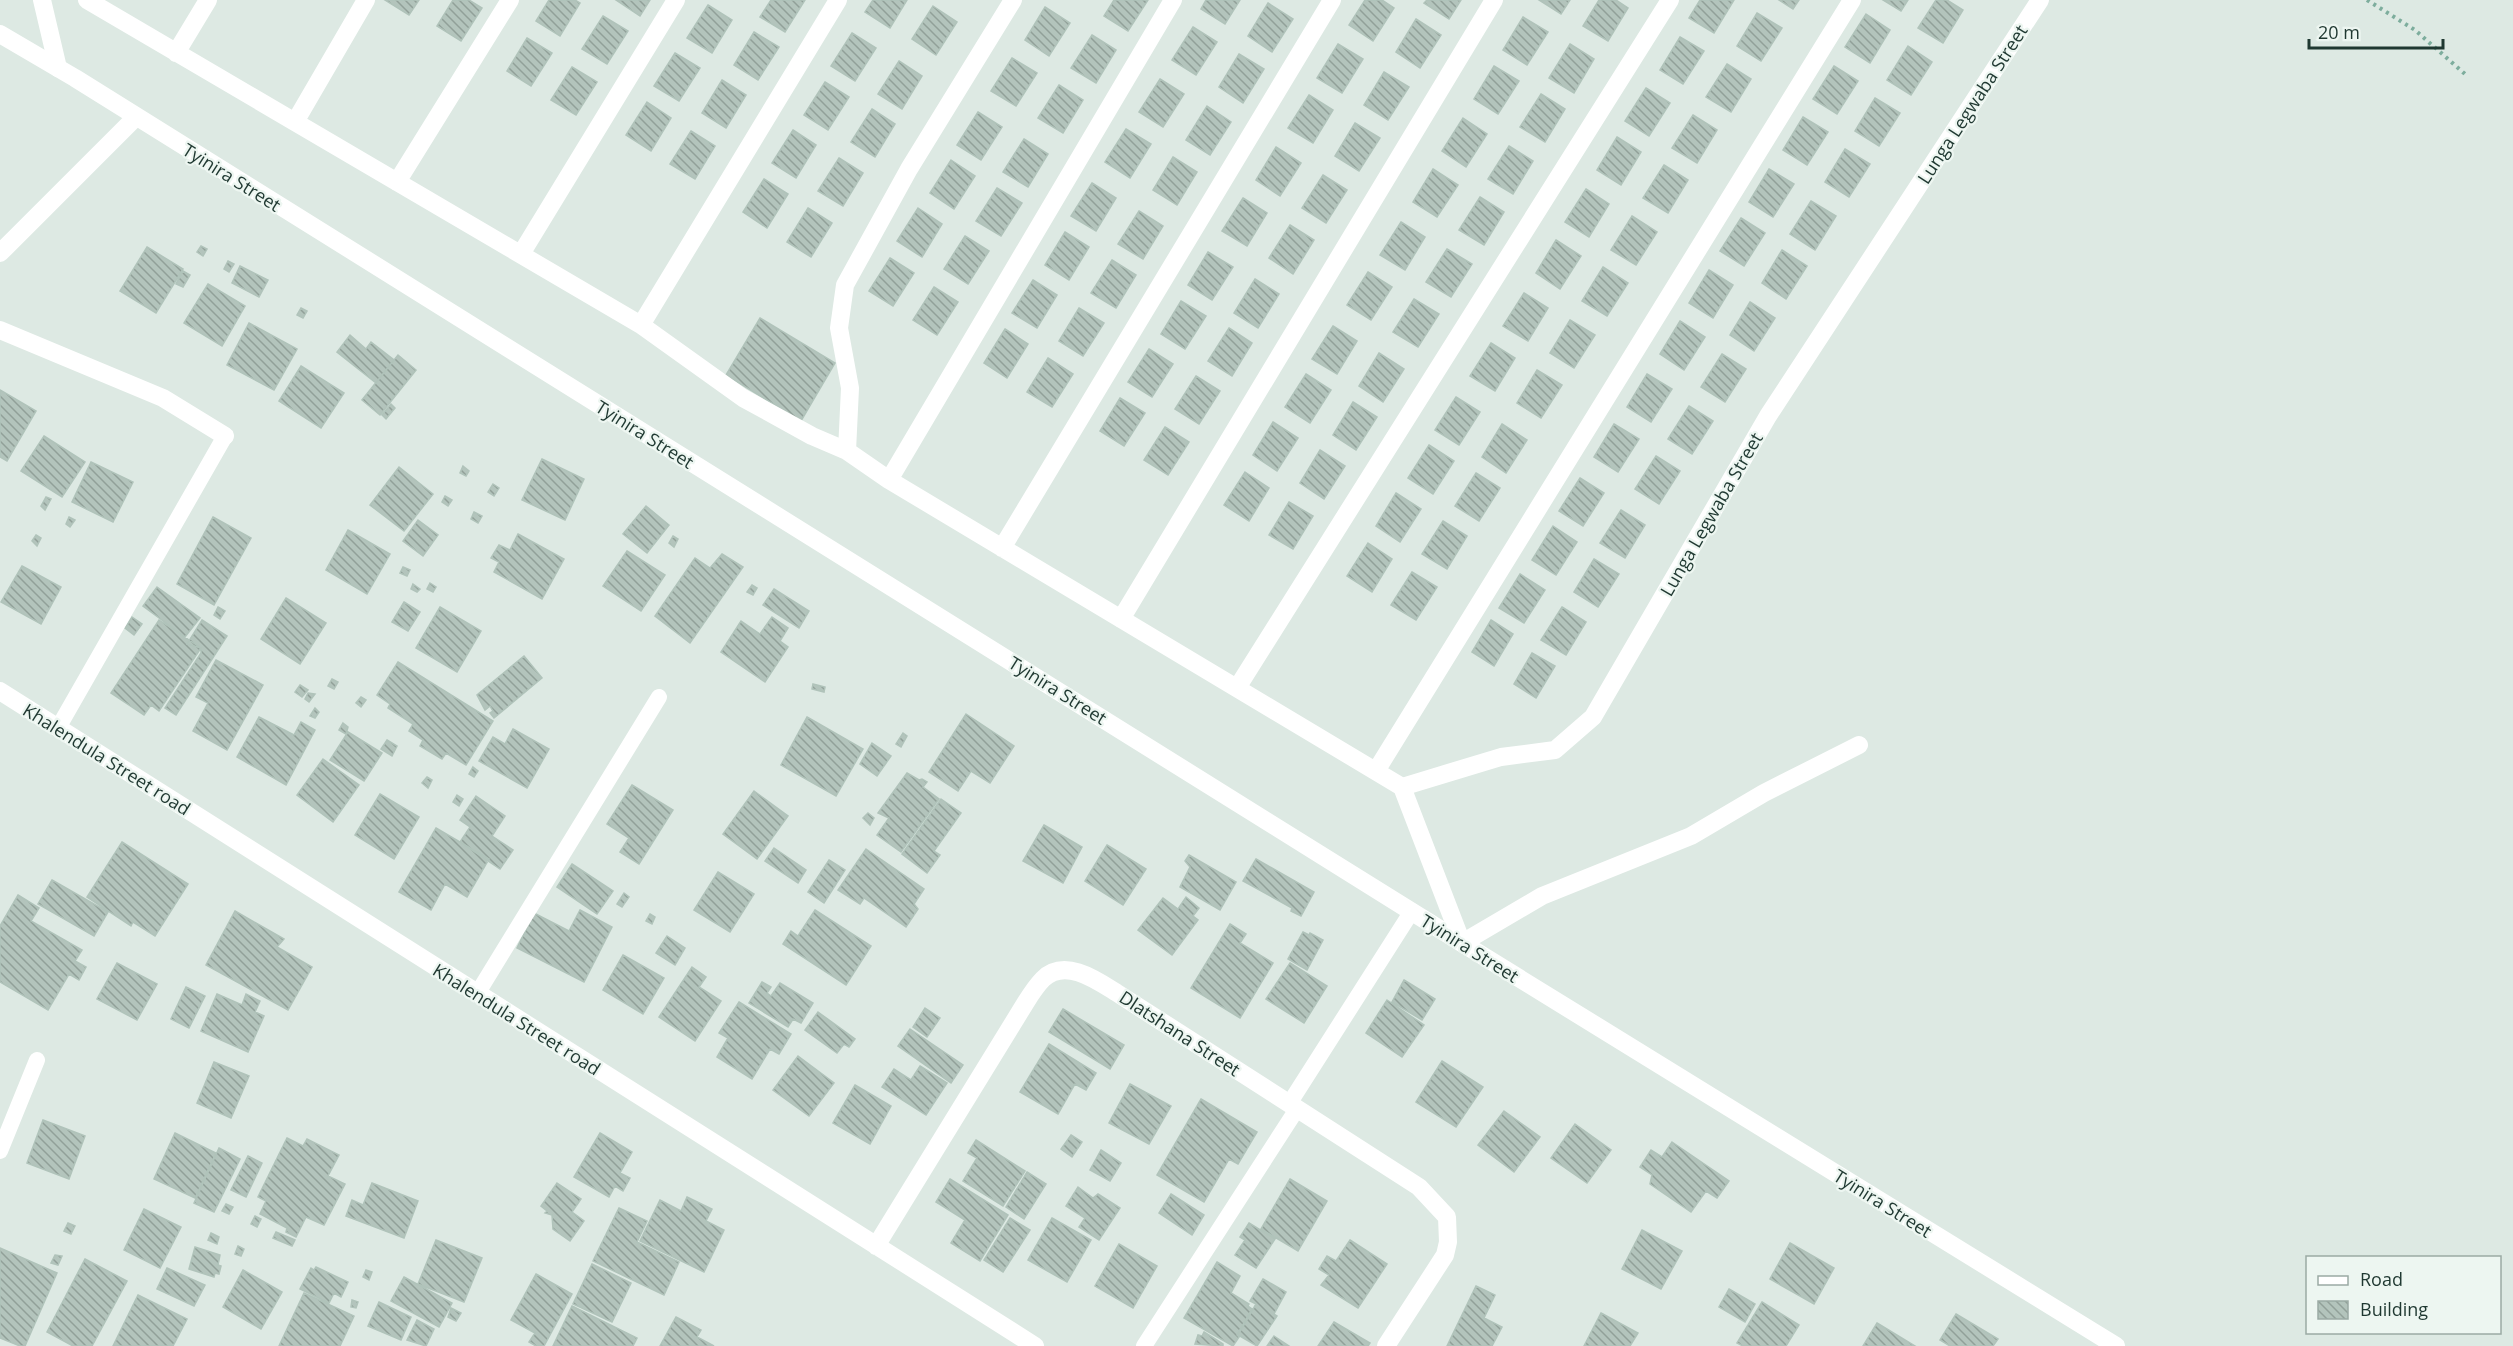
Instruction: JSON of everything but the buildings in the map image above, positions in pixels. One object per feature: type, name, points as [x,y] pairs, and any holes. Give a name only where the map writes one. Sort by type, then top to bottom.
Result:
[{"type":"street","points":[[42,0],[58,68]]},
{"type":"street","points":[[87,0],[641,325],[743,398],[812,436],[847,451],[889,480],[1402,787],[1462,943],[1542,896],[1691,837],[1764,793],[1859,745]]},
{"type":"street","points":[[176,53],[208,0]]},
{"type":"street","points":[[295,122],[366,0]]},
{"type":"street","points":[[397,182],[510,0]]},
{"type":"street","points":[[520,254],[676,0]]},
{"type":"street","points":[[641,325],[838,0]]},
{"type":"street","points":[[847,451],[850,388],[839,328],[845,285],[909,169],[1013,0]]},
{"type":"street","points":[[889,480],[1173,0]]},
{"type":"street","points":[[1002,548],[1332,0]]},
{"type":"street","points":[[1121,619],[1494,0]]},
{"type":"street","points":[[1237,688],[1670,0]]},
{"type":"street","points":[[1376,771],[1852,0]]},
{"type":"street","name":"Lunga Legwaba Street","points":[[1402,787],[1501,757],[1555,750],[1593,717],[1768,416],[2040,0]]},
{"type":"street","name":"Tyinira Street","points":[[0,34],[1412,912],[2116,1346]]},
{"type":"street","points":[[0,253],[136,117]]},
{"type":"street","points":[[0,330],[163,398],[225,436]]},
{"type":"street","name":"Khalendula Street road","points":[[0,691],[1035,1346]]},
{"type":"street","name":"Dlatshana Street","points":[[876,1246],[1026,1002],[1045,976],[1064,970],[1086,974],[1419,1187],[1446,1217],[1448,1236],[1445,1255],[1386,1346]]},
{"type":"lane","points":[[58,729],[225,436]]},
{"type":"lane","points":[[477,994],[659,697]]},
{"type":"lane","points":[[1144,1346],[1412,912]]},
{"type":"lane","points":[[0,1151],[37,1060]]},
{"type":"path","points":[[2367,0],[2415,30],[2464,74]]}]
